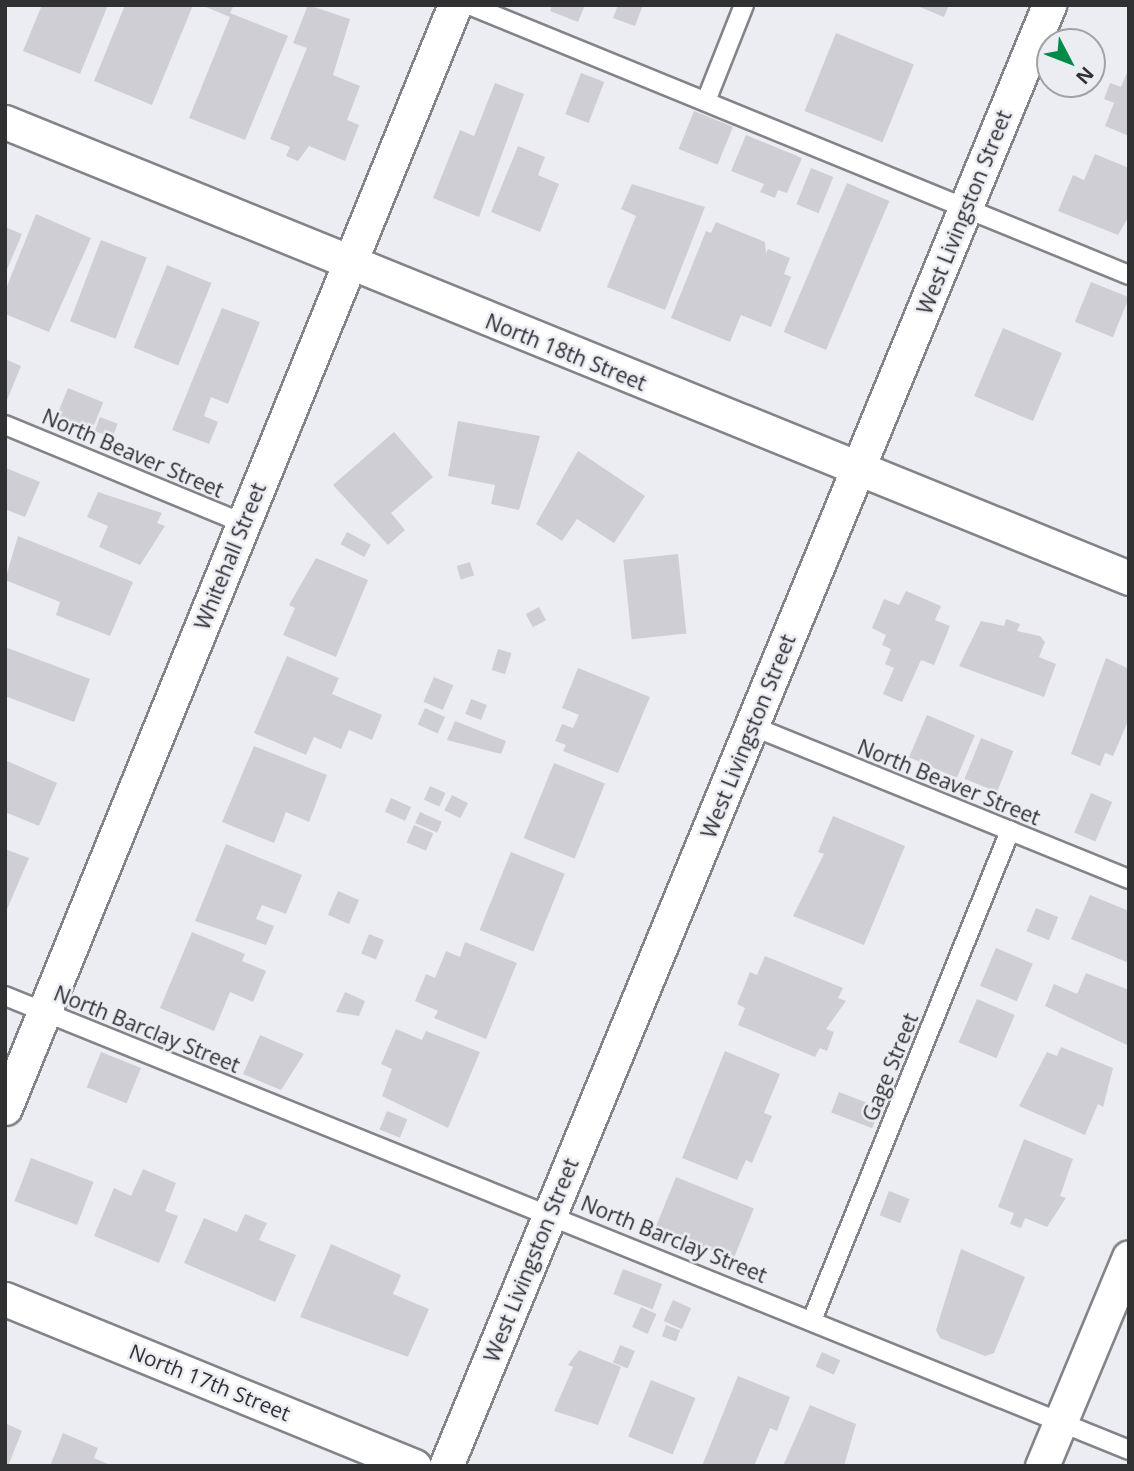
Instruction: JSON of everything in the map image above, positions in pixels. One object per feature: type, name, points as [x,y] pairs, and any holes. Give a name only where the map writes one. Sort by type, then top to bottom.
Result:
[{"type":"street","name":"Whitehall Street","points":[[5,1108],[455,5]]},
{"type":"street","name":"West Livingston Street","points":[[446,1466],[1049,5]]},
{"type":"street","name":"North 18th Street","points":[[5,122],[349,264],[1129,578]]},
{"type":"street","points":[[1042,1466],[1129,1257]]},
{"type":"street","name":"North 17th Street","points":[[5,1299],[414,1466]]},
{"type":"lane","points":[[469,5],[1129,275]]},
{"type":"lane","points":[[706,101],[744,5]]},
{"type":"lane","name":"North Beaver Street","points":[[5,425],[243,523]]},
{"type":"lane","name":"North Beaver Street","points":[[752,726],[1129,879]]},
{"type":"lane","name":"Gage Street","points":[[812,1320],[1010,831]]},
{"type":"lane","name":"North Barclay Street","points":[[5,996],[1129,1450]]},
{"type":"building","points":[[42,5],[108,5],[80,74],[23,51]]},
{"type":"building","points":[[125,5],[193,5],[152,105],[94,81]]},
{"type":"building","points":[[201,5],[234,5],[230,13],[288,36],[245,140],[189,118],[230,17]]},
{"type":"building","points":[[308,5],[350,19],[333,75],[360,86],[347,120],[359,125],[345,161],[309,146],[298,161],[286,156],[290,147],[270,139],[307,48],[293,43]]},
{"type":"building","points":[[552,5],[585,5],[578,22],[550,11]]},
{"type":"building","points":[[618,5],[643,5],[635,26],[613,18]]},
{"type":"building","points":[[915,5],[949,5],[944,17]]},
{"type":"building","points":[[836,33],[914,64],[882,142],[805,111]]},
{"type":"building","points":[[1129,68],[1129,136],[1105,126],[1114,103],[1104,99],[1110,83],[1121,87]]},
{"type":"building","points":[[581,73],[604,82],[589,123],[565,114]]},
{"type":"building","points":[[495,83],[524,94],[479,217],[433,198],[460,130],[474,136]]},
{"type":"building","points":[[694,111],[733,127],[718,165],[679,149]]},
{"type":"building","points":[[746,135],[802,158],[787,193],[778,190],[775,198],[760,192],[764,184],[731,171]]},
{"type":"building","points":[[518,146],[545,157],[538,175],[559,184],[540,232],[491,212]]},
{"type":"building","points":[[1095,154],[1129,168],[1129,216],[1118,235],[1058,211],[1073,175],[1084,180]]},
{"type":"building","points":[[811,168],[833,177],[819,213],[796,204]]},
{"type":"building","points":[[847,183],[889,201],[826,350],[784,332]]},
{"type":"building","points":[[632,184],[705,207],[665,310],[607,287],[636,216],[621,209]]},
{"type":"building","points":[[36,214],[91,238],[49,332],[5,314],[5,291]]},
{"type":"building","points":[[716,222],[765,242],[766,254],[768,249],[790,258],[784,274],[791,277],[771,327],[741,315],[730,342],[671,318],[706,231],[711,233]]},
{"type":"building","points":[[5,227],[22,234],[5,274]]},
{"type":"building","points":[[101,240],[147,258],[116,339],[70,321]]},
{"type":"building","points":[[167,265],[212,283],[178,366],[134,348]]},
{"type":"building","points":[[1091,282],[1129,297],[1113,337],[1075,322]]},
{"type":"building","points":[[222,308],[260,322],[228,404],[211,397],[204,416],[218,422],[209,444],[172,430]]},
{"type":"building","points":[[1003,328],[1062,353],[1033,421],[974,396]]},
{"type":"building","points":[[5,359],[21,366],[5,405]]},
{"type":"building","points":[[68,388],[103,402],[90,435],[55,420]]},
{"type":"building","points":[[100,417],[118,424],[112,438],[95,431]]},
{"type":"building","points":[[458,421],[540,436],[519,510],[491,504],[495,485],[448,476]]},
{"type":"building","points":[[394,432],[433,477],[391,513],[405,530],[388,545],[333,485]]},
{"type":"building","points":[[578,451],[645,496],[614,543],[577,519],[562,541],[536,524]]},
{"type":"building","points":[[6,468],[40,482],[25,517],[5,509]]},
{"type":"building","points":[[98,492],[162,513],[157,523],[165,526],[140,565],[99,547],[108,526],[87,517]]},
{"type":"building","points":[[347,532],[371,545],[364,557],[340,544]]},
{"type":"building","points":[[18,536],[133,582],[110,636],[56,615],[60,602],[5,580]]},
{"type":"building","points":[[678,554],[686,634],[632,639],[623,560]]},
{"type":"building","points":[[316,558],[368,580],[336,657],[283,635],[295,608],[289,605]]},
{"type":"building","points":[[470,562],[474,575],[461,579],[457,566]]},
{"type":"building","points":[[906,591],[941,606],[935,620],[950,626],[934,665],[921,660],[902,702],[883,694],[894,668],[885,664],[891,649],[882,645],[886,635],[872,628],[884,599],[899,605]]},
{"type":"building","points":[[539,607],[546,620],[533,627],[526,614]]},
{"type":"building","points":[[1006,619],[1020,624],[1017,631],[1040,636],[1045,642],[1039,657],[1056,664],[1044,697],[959,666],[981,621],[1004,626]]},
{"type":"building","points":[[5,647],[90,679],[74,722],[5,696]]},
{"type":"building","points":[[498,649],[511,653],[505,674],[492,670]]},
{"type":"building","points":[[287,656],[339,678],[332,694],[382,715],[372,740],[349,730],[341,749],[314,737],[306,755],[254,733]]},
{"type":"building","points":[[1106,658],[1129,669],[1129,719],[1113,756],[1105,753],[1100,766],[1071,754]]},
{"type":"building","points":[[578,668],[650,697],[618,773],[563,751],[566,745],[555,741],[562,724],[573,728],[579,715],[562,708]]},
{"type":"building","points":[[434,677],[453,685],[443,710],[423,702]]},
{"type":"building","points":[[471,699],[487,705],[481,720],[465,714]]},
{"type":"building","points":[[425,708],[445,717],[438,733],[418,724]]},
{"type":"building","points":[[927,715],[975,735],[957,778],[909,757]]},
{"type":"building","points":[[455,721],[506,741],[501,754],[447,740]]},
{"type":"building","points":[[981,738],[1013,751],[997,792],[965,779]]},
{"type":"building","points":[[254,746],[327,775],[309,822],[286,812],[274,843],[222,822]]},
{"type":"building","points":[[5,760],[57,783],[39,826],[5,812]]},
{"type":"building","points":[[554,763],[605,784],[575,859],[524,838]]},
{"type":"building","points":[[430,786],[446,793],[439,807],[424,800]]},
{"type":"building","points":[[1091,793],[1112,802],[1095,842],[1074,833]]},
{"type":"building","points":[[452,795],[468,803],[460,818],[444,810]]},
{"type":"building","points":[[391,798],[411,807],[405,821],[385,812]]},
{"type":"building","points":[[420,812],[442,822],[437,833],[415,823]]},
{"type":"building","points":[[833,816],[905,846],[864,945],[793,916],[824,854],[818,852]]},
{"type":"building","points":[[414,825],[433,833],[426,851],[407,842]]},
{"type":"building","points":[[226,844],[302,875],[286,914],[262,905],[256,919],[274,926],[266,945],[195,921]]},
{"type":"building","points":[[5,849],[29,858],[5,914]]},
{"type":"building","points":[[511,852],[565,874],[533,952],[480,930]]},
{"type":"building","points":[[338,891],[359,900],[349,924],[328,915]]},
{"type":"building","points":[[1090,895],[1129,911],[1129,963],[1071,939]]},
{"type":"building","points":[[1036,908],[1058,917],[1049,940],[1027,931]]},
{"type":"building","points":[[192,932],[245,954],[242,961],[266,971],[253,1002],[230,992],[214,1031],[160,1008]]},
{"type":"building","points":[[369,934],[384,940],[376,959],[361,953]]},
{"type":"building","points":[[465,942],[517,963],[486,1039],[434,1018],[438,1011],[415,1001],[426,974],[435,978],[446,951],[460,957]]},
{"type":"building","points":[[996,948],[1033,964],[1017,1001],[980,986]]},
{"type":"building","points":[[765,956],[843,988],[838,998],[846,1001],[826,1029],[834,1032],[827,1051],[820,1048],[815,1057],[738,1025],[745,1008],[737,1004],[750,972],[757,975]]},
{"type":"building","points":[[1086,973],[1129,990],[1129,1046],[1045,1006],[1054,984],[1077,994]]},
{"type":"building","points":[[345,992],[365,1001],[359,1016],[336,1012]]},
{"type":"building","points":[[977,999],[1015,1015],[996,1058],[959,1042]]},
{"type":"building","points":[[396,1029],[422,1040],[426,1031],[480,1052],[448,1128],[382,1096],[392,1069],[381,1064]]},
{"type":"building","points":[[260,1035],[304,1054],[281,1090],[243,1074]]},
{"type":"building","points":[[1061,1047],[1113,1068],[1103,1107],[1098,1104],[1085,1135],[1019,1106],[1047,1052],[1057,1056]]},
{"type":"building","points":[[725,1051],[780,1074],[764,1113],[772,1116],[752,1163],[746,1160],[737,1180],[682,1158]]},
{"type":"building","points":[[101,1052],[141,1068],[127,1103],[87,1087]]},
{"type":"building","points":[[839,1092],[880,1108],[872,1128],[831,1113]]},
{"type":"building","points":[[387,1111],[407,1119],[400,1138],[380,1130]]},
{"type":"building","points":[[1024,1139],[1073,1159],[1060,1196],[1066,1198],[1047,1227],[1025,1218],[1021,1228],[1010,1224],[1014,1213],[998,1207]]},
{"type":"building","points":[[31,1158],[94,1182],[77,1225],[15,1201]]},
{"type":"building","points":[[143,1169],[176,1183],[165,1211],[178,1216],[159,1263],[94,1236],[114,1188],[131,1196]]},
{"type":"building","points":[[676,1177],[754,1208],[733,1259],[655,1228]]},
{"type":"building","points":[[889,1191],[910,1199],[900,1223],[880,1215]]},
{"type":"building","points":[[245,1214],[267,1223],[259,1240],[296,1255],[275,1302],[184,1263],[204,1218],[237,1232]]},
{"type":"building","points":[[331,1244],[401,1275],[393,1294],[429,1309],[408,1357],[300,1317]]},
{"type":"building","points":[[961,1249],[1025,1277],[994,1353],[985,1356],[940,1338],[936,1330]]},
{"type":"building","points":[[623,1269],[662,1284],[653,1309],[613,1294]]},
{"type":"building","points":[[673,1300],[691,1308],[682,1329],[664,1321]]},
{"type":"building","points":[[641,1307],[657,1314],[648,1334],[632,1327]]},
{"type":"building","points":[[666,1325],[680,1330],[676,1341],[662,1336]]},
{"type":"building","points":[[620,1345],[635,1351],[628,1369],[613,1363]]},
{"type":"building","points":[[579,1350],[621,1367],[598,1425],[554,1411],[573,1367],[568,1365]]},
{"type":"building","points":[[822,1352],[840,1360],[834,1375],[815,1367]]},
{"type":"building","points":[[738,1376],[790,1397],[777,1431],[770,1428],[754,1466],[702,1466]]},
{"type":"building","points":[[651,1380],[696,1398],[673,1455],[628,1437]]},
{"type":"building","points":[[810,1405],[856,1424],[844,1466],[783,1466]]},
{"type":"building","points":[[5,1423],[22,1431],[8,1466],[5,1466]]},
{"type":"building","points":[[63,1433],[98,1448],[94,1458],[113,1466],[50,1466]]}]
